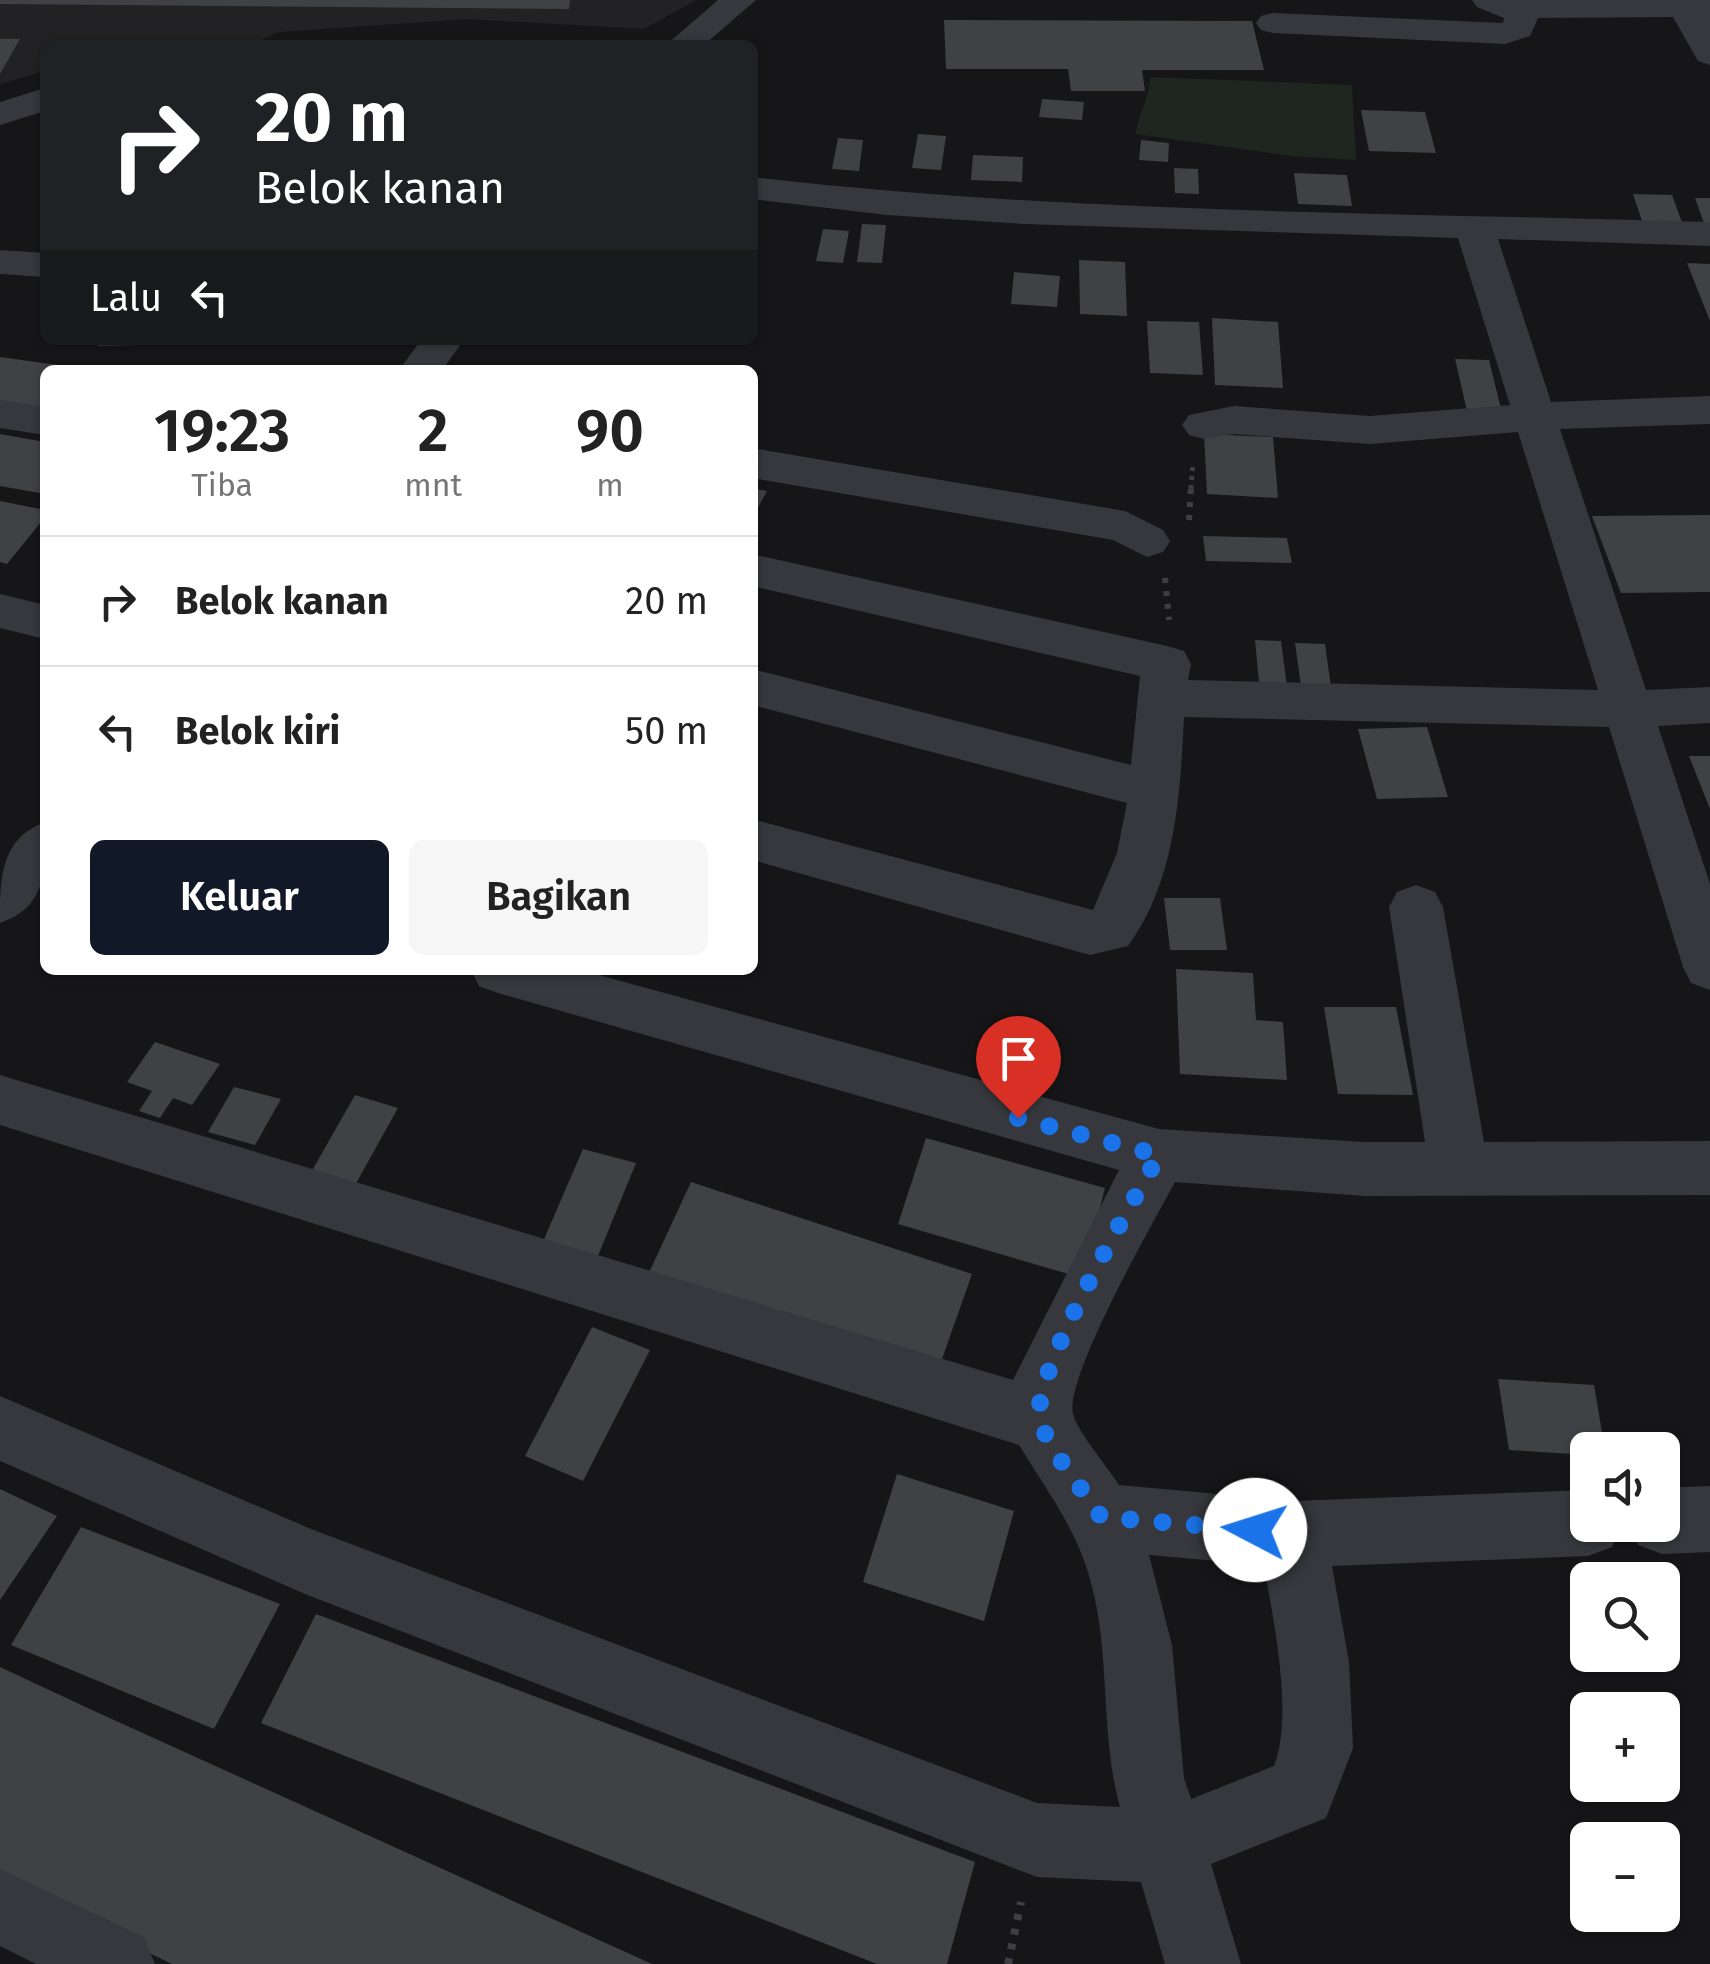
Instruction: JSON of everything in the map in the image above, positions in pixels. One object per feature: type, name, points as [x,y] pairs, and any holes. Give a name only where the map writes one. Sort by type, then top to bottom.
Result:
[{"type":"street","points":[[690,40],[738,0]]},
{"type":"street","points":[[1503,4],[1697,6],[1710,54]]},
{"type":"street","points":[[1273,24],[1504,34],[1518,29],[1521,19],[1503,4]]},
{"type":"street","points":[[0,114],[40,101]]},
{"type":"street","points":[[758,189],[887,204],[1005,211],[1710,234]]},
{"type":"street","points":[[1474,225],[1710,968]]},
{"type":"street","points":[[0,262],[40,265]]},
{"type":"street","points":[[424,365],[439,345]]},
{"type":"street","points":[[1204,425],[1234,420],[1370,430],[1533,416],[1710,410]]},
{"type":"street","points":[[0,414],[40,420]]},
{"type":"street","points":[[758,464],[1110,524],[1125,527],[1148,541]]},
{"type":"street","points":[[758,572],[1164,681],[1626,709],[1710,705]]},
{"type":"street","points":[[0,610],[40,621]]},
{"type":"street","points":[[758,842],[1090,933],[1109,930],[1122,914],[1143,853],[1155,791],[1164,681]]},
{"type":"street","points":[[758,689],[1155,791]]},
{"type":"street","points":[[1416,908],[1459,1169]]},
{"type":"street","points":[[516,975],[1159,1155],[1292,1166],[1710,1168]]},
{"type":"street","points":[[0,1100],[1040,1420]]},
{"type":"street","points":[[1159,1155],[1117,1229],[1046,1377],[1040,1420],[1101,1517],[1124,1575],[1137,1645],[1148,1778],[1203,1964]]},
{"type":"street","points":[[0,1428],[305,1560],[1036,1840],[1165,1846],[1300,1792],[1317,1748],[1314,1662],[1293,1534]]},
{"type":"street","points":[[1101,1517],[1293,1534],[1570,1525]]},
{"type":"street","points":[[1680,1520],[1710,1519]]},
{"type":"street","points":[[0,1906],[117,1964]]},
{"type":"path","points":[[1164,681],[1168,596],[1166,580],[1148,541],[1188,528],[1194,438],[1204,425]]},
{"type":"shaded area","points":[[0,0],[696,0],[644,29],[468,19],[279,32],[261,40],[40,40],[40,72],[0,84]]},
{"type":"shaded area","points":[[1150,77],[1352,85],[1356,160],[1291,156],[1136,134]]},
{"type":"building","points":[[0,0],[570,0],[569,9],[0,4]]},
{"type":"building","points":[[944,20],[1252,21],[1264,70],[1142,70],[1145,91],[1071,91],[1068,69],[946,69]]},
{"type":"building","points":[[0,39],[20,39],[0,74]]},
{"type":"building","points":[[1042,99],[1084,102],[1082,120],[1039,117]]},
{"type":"building","points":[[1361,110],[1425,112],[1436,153],[1369,151]]},
{"type":"building","points":[[918,134],[946,136],[941,170],[912,168]]},
{"type":"building","points":[[838,138],[863,140],[859,171],[832,169]]},
{"type":"building","points":[[1141,140],[1169,143],[1168,162],[1139,160]]},
{"type":"building","points":[[973,155],[1023,157],[1022,182],[971,180]]},
{"type":"building","points":[[1174,168],[1198,169],[1199,194],[1175,193]]},
{"type":"building","points":[[1294,173],[1347,175],[1352,206],[1298,204]]},
{"type":"building","points":[[1633,194],[1672,195],[1683,225],[1643,224]]},
{"type":"building","points":[[1695,198],[1710,198],[1710,227],[1705,226]]},
{"type":"building","points":[[862,224],[886,225],[882,263],[857,262]]},
{"type":"building","points":[[823,229],[849,231],[843,263],[816,261]]},
{"type":"building","points":[[1079,260],[1125,262],[1127,316],[1080,314]]},
{"type":"building","points":[[1687,263],[1710,264],[1710,321]]},
{"type":"building","points":[[1014,272],[1060,276],[1057,307],[1011,304]]},
{"type":"building","points":[[1212,318],[1278,322],[1283,388],[1215,385]]},
{"type":"building","points":[[1147,321],[1199,322],[1203,375],[1150,373]]},
{"type":"building","points":[[0,357],[57,365],[40,365],[40,416],[0,411]]},
{"type":"building","points":[[1455,359],[1489,360],[1502,413],[1467,411]]},
{"type":"building","points":[[0,434],[40,441],[40,493],[0,486]]},
{"type":"building","points":[[1204,434],[1273,437],[1278,498],[1207,494]]},
{"type":"building","points":[[758,489],[767,491],[758,508]]},
{"type":"building","points":[[0,501],[40,509],[40,523],[7,564],[0,562]]},
{"type":"building","points":[[1710,515],[1710,592],[1621,593],[1592,516]]},
{"type":"building","points":[[1203,536],[1287,538],[1292,563],[1206,561]]},
{"type":"building","points":[[1255,640],[1281,641],[1288,694],[1260,693]]},
{"type":"building","points":[[1295,643],[1325,644],[1332,694],[1302,693]]},
{"type":"building","points":[[1427,727],[1448,797],[1377,799],[1358,729]]},
{"type":"building","points":[[1689,756],[1710,756],[1710,809]]},
{"type":"building","points":[[1164,898],[1220,898],[1227,950],[1170,950]]},
{"type":"building","points":[[1176,969],[1253,973],[1256,1020],[1283,1022],[1287,1080],[1180,1074]]},
{"type":"building","points":[[1324,1007],[1396,1007],[1413,1095],[1338,1094]]},
{"type":"building","points":[[155,1042],[220,1064],[192,1105],[173,1098],[160,1118],[139,1111],[152,1091],[127,1082]]},
{"type":"building","points":[[234,1087],[281,1099],[255,1145],[208,1132]]},
{"type":"building","points":[[355,1095],[398,1108],[349,1196],[305,1183]]},
{"type":"building","points":[[926,1138],[1105,1188],[1082,1278],[898,1224]]},
{"type":"building","points":[[583,1149],[636,1163],[593,1268],[538,1253]]},
{"type":"building","points":[[691,1182],[972,1274],[936,1376],[647,1277]]},
{"type":"building","points":[[592,1327],[650,1350],[583,1481],[525,1456]]},
{"type":"building","points":[[1498,1379],[1594,1385],[1602,1432],[1570,1432],[1570,1454],[1509,1450]]},
{"type":"building","points":[[897,1474],[1014,1511],[984,1621],[863,1582]]},
{"type":"building","points":[[0,1489],[57,1516],[0,1600]]},
{"type":"building","points":[[81,1527],[280,1604],[214,1729],[11,1645]]},
{"type":"building","points":[[316,1614],[975,1862],[947,1964],[877,1964],[261,1723]]},
{"type":"building","points":[[0,1667],[652,1964],[172,1964],[0,1881]]},
{"type":"route","points":[[1018,1118],[1159,1155],[1117,1229],[1046,1377],[1040,1420],[1061,1458],[1101,1517],[1255,1530]]}]
